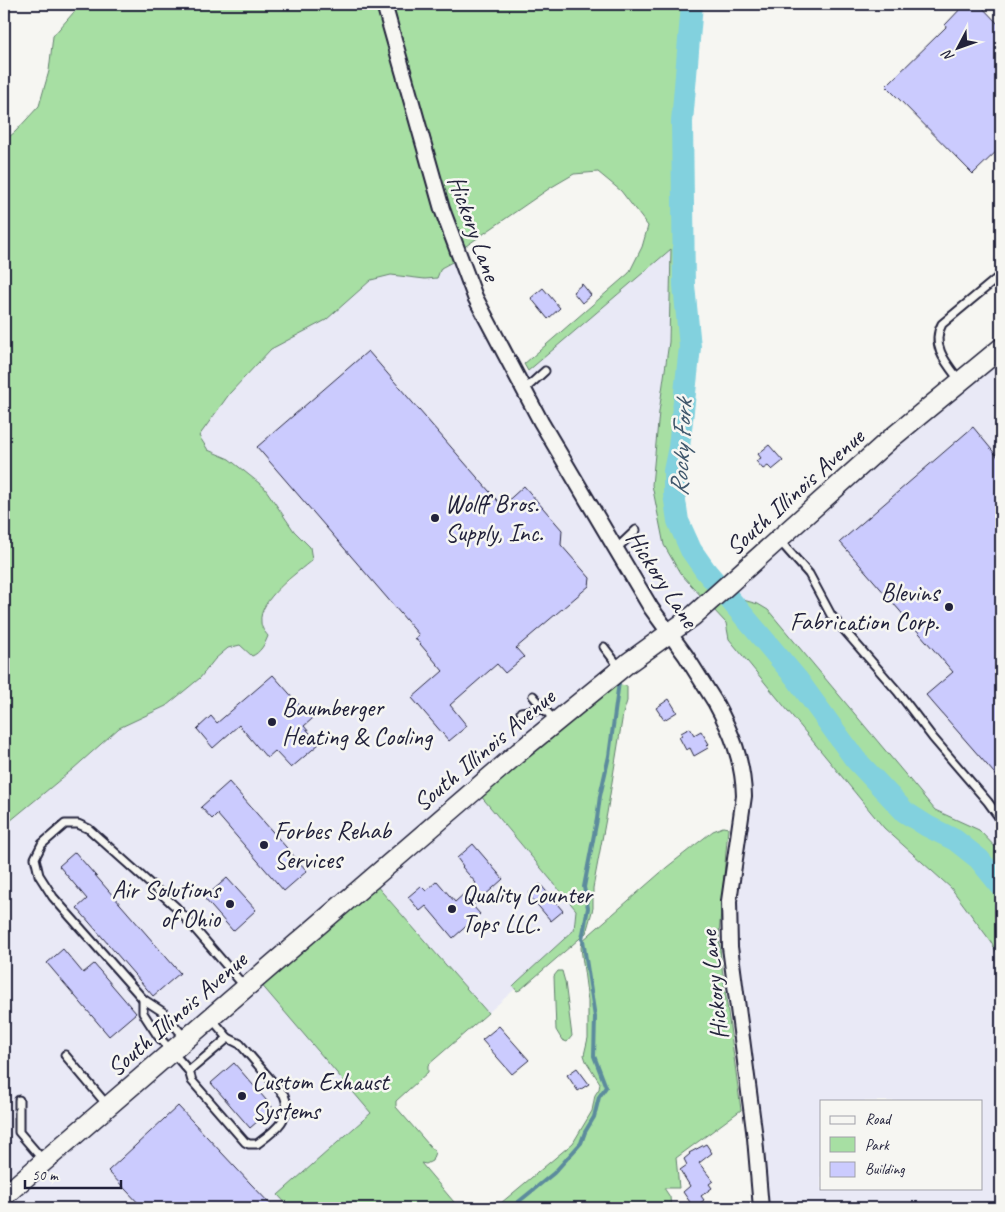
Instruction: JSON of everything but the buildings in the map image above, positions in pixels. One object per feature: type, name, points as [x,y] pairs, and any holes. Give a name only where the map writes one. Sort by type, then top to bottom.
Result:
[{"type":"main road","name":"South Illinois Avenue","points":[[4,1196],[246,988],[550,715],[620,669],[698,612],[888,441],[1001,348]]},
{"type":"street","name":"Hickory Lane","points":[[384,4],[430,171],[449,232],[475,297],[523,390],[647,602],[670,633],[726,721],[738,749],[744,779],[744,796],[729,901],[730,947],[754,1128],[761,1208]]},
{"type":"lane","points":[[960,382],[945,362],[940,351],[937,342],[938,332],[942,324],[1001,275]]},
{"type":"lane","points":[[523,390],[545,371]]},
{"type":"lane","points":[[616,549],[636,530]]},
{"type":"lane","points":[[779,540],[809,574],[831,615],[898,692],[1001,820]]},
{"type":"lane","points":[[604,647],[620,669]]},
{"type":"lane","points":[[532,696],[550,715]]},
{"type":"lane","points":[[520,712],[550,715]]},
{"type":"lane","points":[[187,1039],[163,1012],[143,999],[54,897],[39,875],[35,858],[42,844],[65,824],[78,824],[89,829],[176,907],[246,988]]},
{"type":"lane","points":[[143,999],[143,1012],[158,1036],[189,1071],[192,1080],[245,1142],[257,1144],[283,1122],[287,1106],[284,1095],[240,1044],[228,1038],[211,1018]]},
{"type":"lane","points":[[189,1071],[228,1038]]},
{"type":"lane","points":[[65,1056],[108,1106]]},
{"type":"lane","points":[[19,1100],[19,1132],[44,1161]]},
{"type":"shaded area","points":[[671,248],[669,342],[659,412],[652,485],[713,609],[726,623],[729,639],[884,828],[951,888],[992,943],[1001,962],[1001,1208],[767,1208],[738,962],[738,905],[750,812],[750,781],[745,751],[728,711],[682,633],[623,676],[480,795],[576,910],[574,930],[571,934],[517,982],[513,986],[515,989],[488,1013],[375,884],[261,983],[372,1113],[279,1195],[290,1208],[4,1208],[4,826],[119,728],[166,706],[200,678],[215,659],[228,648],[240,645],[252,655],[263,629],[260,622],[261,615],[270,597],[292,578],[310,547],[294,531],[264,487],[229,459],[208,450],[199,436],[230,393],[271,349],[355,294],[371,280],[391,275],[425,279],[454,261],[466,293],[514,385]]},
{"type":"shaded area","points":[[1001,359],[1001,853],[979,830],[935,810],[768,610],[758,604],[743,600],[734,590],[888,452]]},
{"type":"green space","points":[[81,4],[378,4],[437,217],[454,261],[441,268],[437,278],[425,279],[391,275],[371,280],[326,320],[271,349],[230,393],[199,436],[208,450],[229,459],[264,487],[294,531],[310,547],[312,560],[288,580],[266,605],[261,622],[262,628],[268,636],[264,645],[257,653],[252,656],[240,645],[228,648],[215,659],[200,678],[166,706],[119,728],[4,826],[4,141],[39,106],[49,71],[53,36]]},
{"type":"green space","points":[[391,4],[692,4],[682,122],[684,285],[690,347],[679,447],[674,471],[674,494],[678,521],[691,550],[717,584],[702,597],[680,573],[664,545],[652,485],[659,412],[669,342],[671,249],[528,371],[524,364],[629,273],[642,247],[648,226],[621,191],[598,172],[574,174],[550,188],[463,248],[447,203]]},
{"type":"green space","points":[[734,590],[743,600],[758,604],[768,610],[935,810],[979,830],[1001,853],[1001,962],[992,943],[951,888],[884,828],[729,639],[726,623],[713,609]]},
{"type":"green space","points":[[617,681],[620,685],[627,686],[627,701],[623,714],[593,888],[593,908],[586,933],[517,991],[513,986],[574,930],[576,910],[480,795]]},
{"type":"green space","points":[[723,827],[728,828],[719,935],[741,1110],[676,1158],[679,1188],[664,1188],[670,1197],[671,1208],[495,1208],[573,1143],[592,1111],[595,1095],[600,1083],[584,1055],[588,1038],[588,1001],[581,948],[582,941],[667,867],[713,831]]},
{"type":"green space","points":[[375,884],[488,1013],[428,1065],[428,1072],[396,1101],[396,1107],[435,1152],[432,1161],[426,1164],[421,1163],[459,1208],[290,1208],[278,1195],[371,1113],[260,983]]},
{"type":"green space","points":[[558,971],[562,971],[565,982],[572,1036],[567,1042],[562,1040],[556,1030],[554,976]]},
{"type":"waterway","name":"Rocky Fork","points":[[692,4],[682,122],[684,285],[690,347],[679,447],[674,471],[674,494],[678,521],[691,550],[705,570],[797,679],[855,759],[905,812],[955,840],[979,859],[1001,886]]},
{"type":"waterway","points":[[582,939],[588,908],[584,887],[609,756],[619,682]]},
{"type":"waterway","points":[[511,1208],[554,1173],[581,1143],[594,1117],[599,1097],[606,1087],[594,1056],[595,1017],[583,940]]},
{"type":"place","name":"Wolff Bros. Supply, Inc.","points":[[435,518]]},
{"type":"place","name":"Blevins Fabrication Corp.","points":[[949,607]]},
{"type":"place","name":"Baumberger Heating & Cooling","points":[[272,722]]},
{"type":"place","name":"Forbes Rehab Services","points":[[264,845]]},
{"type":"place","name":"Air Solutions of Ohio","points":[[230,904]]},
{"type":"place","name":"Quality Counter Tops LLC.","points":[[452,909]]},
{"type":"place","name":"Custom Exhaust Systems","points":[[242,1096]]}]
